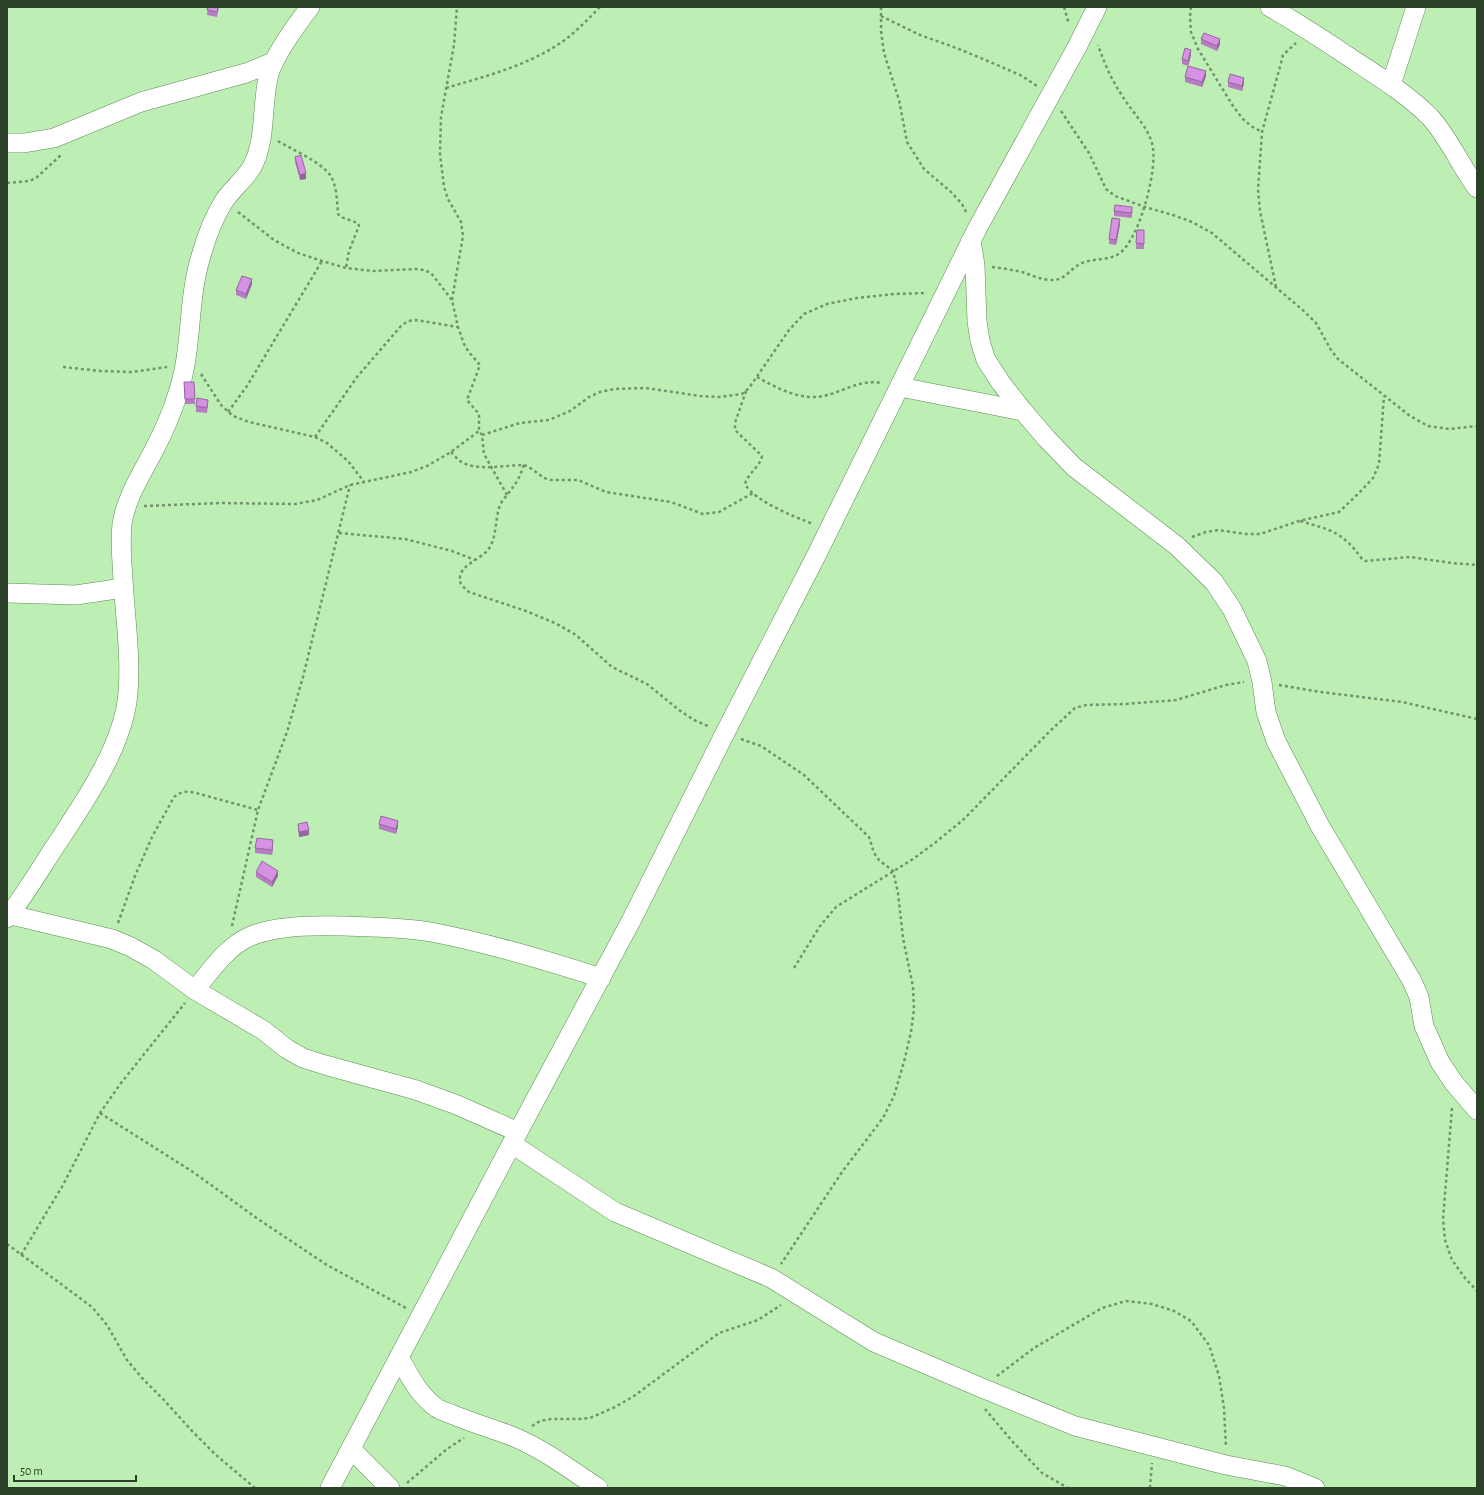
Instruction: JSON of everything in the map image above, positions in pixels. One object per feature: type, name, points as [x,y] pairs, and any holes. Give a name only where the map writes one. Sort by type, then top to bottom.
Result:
[{"type":"street","points":[[310,7],[274,62],[269,75],[262,131],[252,167],[224,201],[214,220],[201,255],[194,282],[187,360],[179,391],[167,424],[137,480],[126,507],[122,524],[120,546],[128,657],[128,694],[123,721],[113,747],[97,780],[72,821],[8,916],[112,939],[131,947],[154,960],[195,990],[251,1023],[287,1049],[303,1058],[416,1090],[457,1105],[515,1138],[615,1212],[771,1278],[874,1342],[981,1396],[1075,1426],[1226,1465],[1285,1476],[1315,1488]]},
{"type":"street","points":[[1270,7],[1301,25],[1391,85],[1413,102],[1431,119],[1448,142],[1477,188]]},
{"type":"street","points":[[1391,85],[1416,7]]},
{"type":"street","points":[[330,1488],[632,919],[829,530],[974,235],[1093,14]]},
{"type":"street","points":[[7,143],[24,143],[54,138],[141,102],[246,73],[274,62]]},
{"type":"street","points":[[974,235],[977,321],[980,341],[986,360],[1001,383],[1023,411],[1074,467],[1177,546],[1214,582],[1232,609],[1257,661],[1262,682],[1266,712],[1276,741],[1320,826],[1412,981],[1419,997],[1424,1026],[1440,1062],[1454,1083],[1477,1110]]},
{"type":"street","points":[[899,389],[1023,411]]},
{"type":"street","points":[[7,593],[76,595],[123,588]]},
{"type":"street","points":[[195,990],[226,952],[251,936],[284,927],[327,925],[381,927],[430,932],[528,955],[601,978]]},
{"type":"street","points":[[399,1357],[424,1396],[437,1408],[481,1426],[517,1438],[550,1455],[598,1488]]},
{"type":"street","points":[[351,1449],[398,1486]]},
{"type":"path","points":[[457,7],[454,45],[442,117],[440,154],[444,187],[448,199],[461,222],[463,236],[452,300],[458,327],[468,351],[480,364],[467,400],[479,414],[479,431],[482,435],[482,447],[490,467],[507,495]]},
{"type":"path","points":[[446,88],[509,69],[540,56],[563,42],[584,24],[600,7]]},
{"type":"path","points":[[881,7],[884,52],[899,100],[907,142],[924,169],[950,191],[962,204],[974,235]]},
{"type":"path","points":[[1191,7],[1191,32],[1198,50],[1233,106],[1243,119],[1251,126],[1262,132]]},
{"type":"path","points":[[975,265],[1022,272],[1048,280],[1056,280],[1065,276],[1081,263],[1108,258],[1120,253],[1129,243],[1145,207],[1152,176],[1152,144],[1148,133],[1121,95],[1106,67],[1093,14]]},
{"type":"path","points":[[881,16],[920,35],[959,49],[1022,76],[1051,94],[1089,153],[1106,189],[1115,196],[1192,222],[1212,232],[1305,312],[1325,336],[1331,350],[1338,359],[1410,416],[1428,426],[1449,429],[1477,426]]},
{"type":"path","points":[[1276,287],[1260,211],[1258,184],[1262,132],[1281,62],[1284,55],[1295,45],[1301,25]]},
{"type":"path","points":[[262,131],[321,166],[330,175],[334,186],[338,214],[341,218],[358,223],[359,226],[349,251],[346,268]]},
{"type":"path","points":[[7,183],[30,181],[36,178],[59,158],[63,152]]},
{"type":"path","points":[[224,201],[274,240],[298,253],[346,268],[373,271],[424,270],[434,276],[452,300]]},
{"type":"path","points":[[228,412],[247,386],[322,261]]},
{"type":"path","points":[[829,530],[772,506],[753,493],[745,484],[746,479],[760,462],[762,456],[735,430],[734,426],[746,391],[758,377],[768,359],[789,330],[804,314],[827,304],[857,298],[894,294],[945,293]]},
{"type":"path","points":[[315,437],[357,377],[401,326],[416,320],[458,327]]},
{"type":"path","points":[[63,367],[101,371],[132,372],[187,360],[228,412],[239,419],[315,437],[327,443],[339,452],[364,482]]},
{"type":"path","points":[[758,377],[794,394],[806,396],[828,394],[862,383],[874,382],[899,389]]},
{"type":"path","points":[[482,435],[520,423],[549,420],[570,411],[589,397],[600,392],[614,389],[646,388],[700,396],[719,397],[733,396],[746,391]]},
{"type":"path","points":[[1177,546],[1192,537],[1206,532],[1218,530],[1253,535],[1278,529],[1299,521],[1339,512],[1373,478],[1379,464],[1384,396]]},
{"type":"path","points":[[126,507],[221,503],[295,504],[317,500],[350,485],[411,472],[427,466],[451,452],[479,431]]},
{"type":"path","points":[[451,452],[461,462],[466,464],[481,467],[524,465],[544,478],[551,480],[578,480],[606,492],[670,502],[703,514],[719,512],[753,493]]},
{"type":"path","points":[[524,465],[519,477],[501,504],[494,539],[489,548],[484,554],[463,569],[460,577],[460,582],[463,587],[469,592],[526,610],[557,624],[576,635],[612,667],[647,684],[689,717],[725,733],[761,746],[804,775],[869,837],[874,853],[879,860],[893,872],[898,893],[903,938],[914,987],[914,1009],[911,1032],[894,1096],[883,1118],[842,1172],[771,1278]]},
{"type":"path","points":[[226,952],[258,810],[287,732],[318,618],[350,485]]},
{"type":"path","points":[[1299,521],[1325,528],[1336,533],[1347,540],[1362,560],[1365,561],[1410,557],[1477,565]]},
{"type":"path","points":[[339,533],[405,538],[452,551],[476,560]]},
{"type":"path","points":[[794,968],[820,926],[836,907],[893,872],[936,842],[964,819],[1050,731],[1075,708],[1086,705],[1126,704],[1176,700],[1240,682],[1262,682],[1341,695],[1402,702],[1477,719]]},
{"type":"path","points":[[112,939],[135,876],[152,837],[174,797],[180,792],[196,793],[258,810]]},
{"type":"path","points":[[21,1255],[63,1185],[100,1113],[121,1083],[195,990]]},
{"type":"path","points":[[1454,1083],[1443,1219],[1445,1240],[1452,1260],[1477,1291]]},
{"type":"path","points":[[100,1113],[193,1172],[258,1219],[327,1265],[420,1316]]},
{"type":"path","points":[[7,1244],[92,1307],[107,1325],[127,1360],[142,1378],[216,1455],[255,1488]]},
{"type":"path","points":[[517,1438],[540,1421],[551,1419],[590,1418],[615,1407],[634,1396],[719,1333],[758,1320],[796,1294]]},
{"type":"path","points":[[1068,1488],[1042,1473],[1012,1441],[981,1396],[1034,1348],[1102,1308],[1126,1301],[1152,1304],[1174,1311],[1191,1321],[1209,1345],[1219,1376],[1224,1408],[1226,1465]]},
{"type":"path","points":[[398,1486],[447,1449],[481,1426]]},
{"type":"building","points":[[208,7],[218,7],[217,12],[207,10]]},
{"type":"building","points":[[1204,33],[1220,39],[1217,46],[1201,39]]},
{"type":"building","points":[[1185,48],[1191,50],[1188,61],[1182,59]]},
{"type":"building","points":[[1188,66],[1206,71],[1202,82],[1185,77]]},
{"type":"building","points":[[1230,74],[1244,78],[1242,86],[1228,82]]},
{"type":"building","points":[[301,155],[306,173],[300,175],[295,157]]},
{"type":"building","points":[[1115,205],[1132,207],[1132,213],[1114,211]]},
{"type":"building","points":[[1112,218],[1120,219],[1116,240],[1109,239]]},
{"type":"building","points":[[1137,230],[1144,230],[1144,244],[1136,243]]},
{"type":"building","points":[[242,276],[252,279],[246,294],[236,290]]},
{"type":"building","points":[[184,382],[194,382],[195,399],[185,399]]},
{"type":"building","points":[[197,398],[208,400],[207,408],[196,406]]},
{"type":"building","points":[[381,816],[398,821],[396,829],[379,824]]},
{"type":"building","points":[[307,822],[309,830],[299,832],[298,824]]},
{"type":"building","points":[[257,838],[273,840],[272,850],[255,848]]},
{"type":"building","points":[[262,861],[278,871],[272,882],[256,872]]}]
